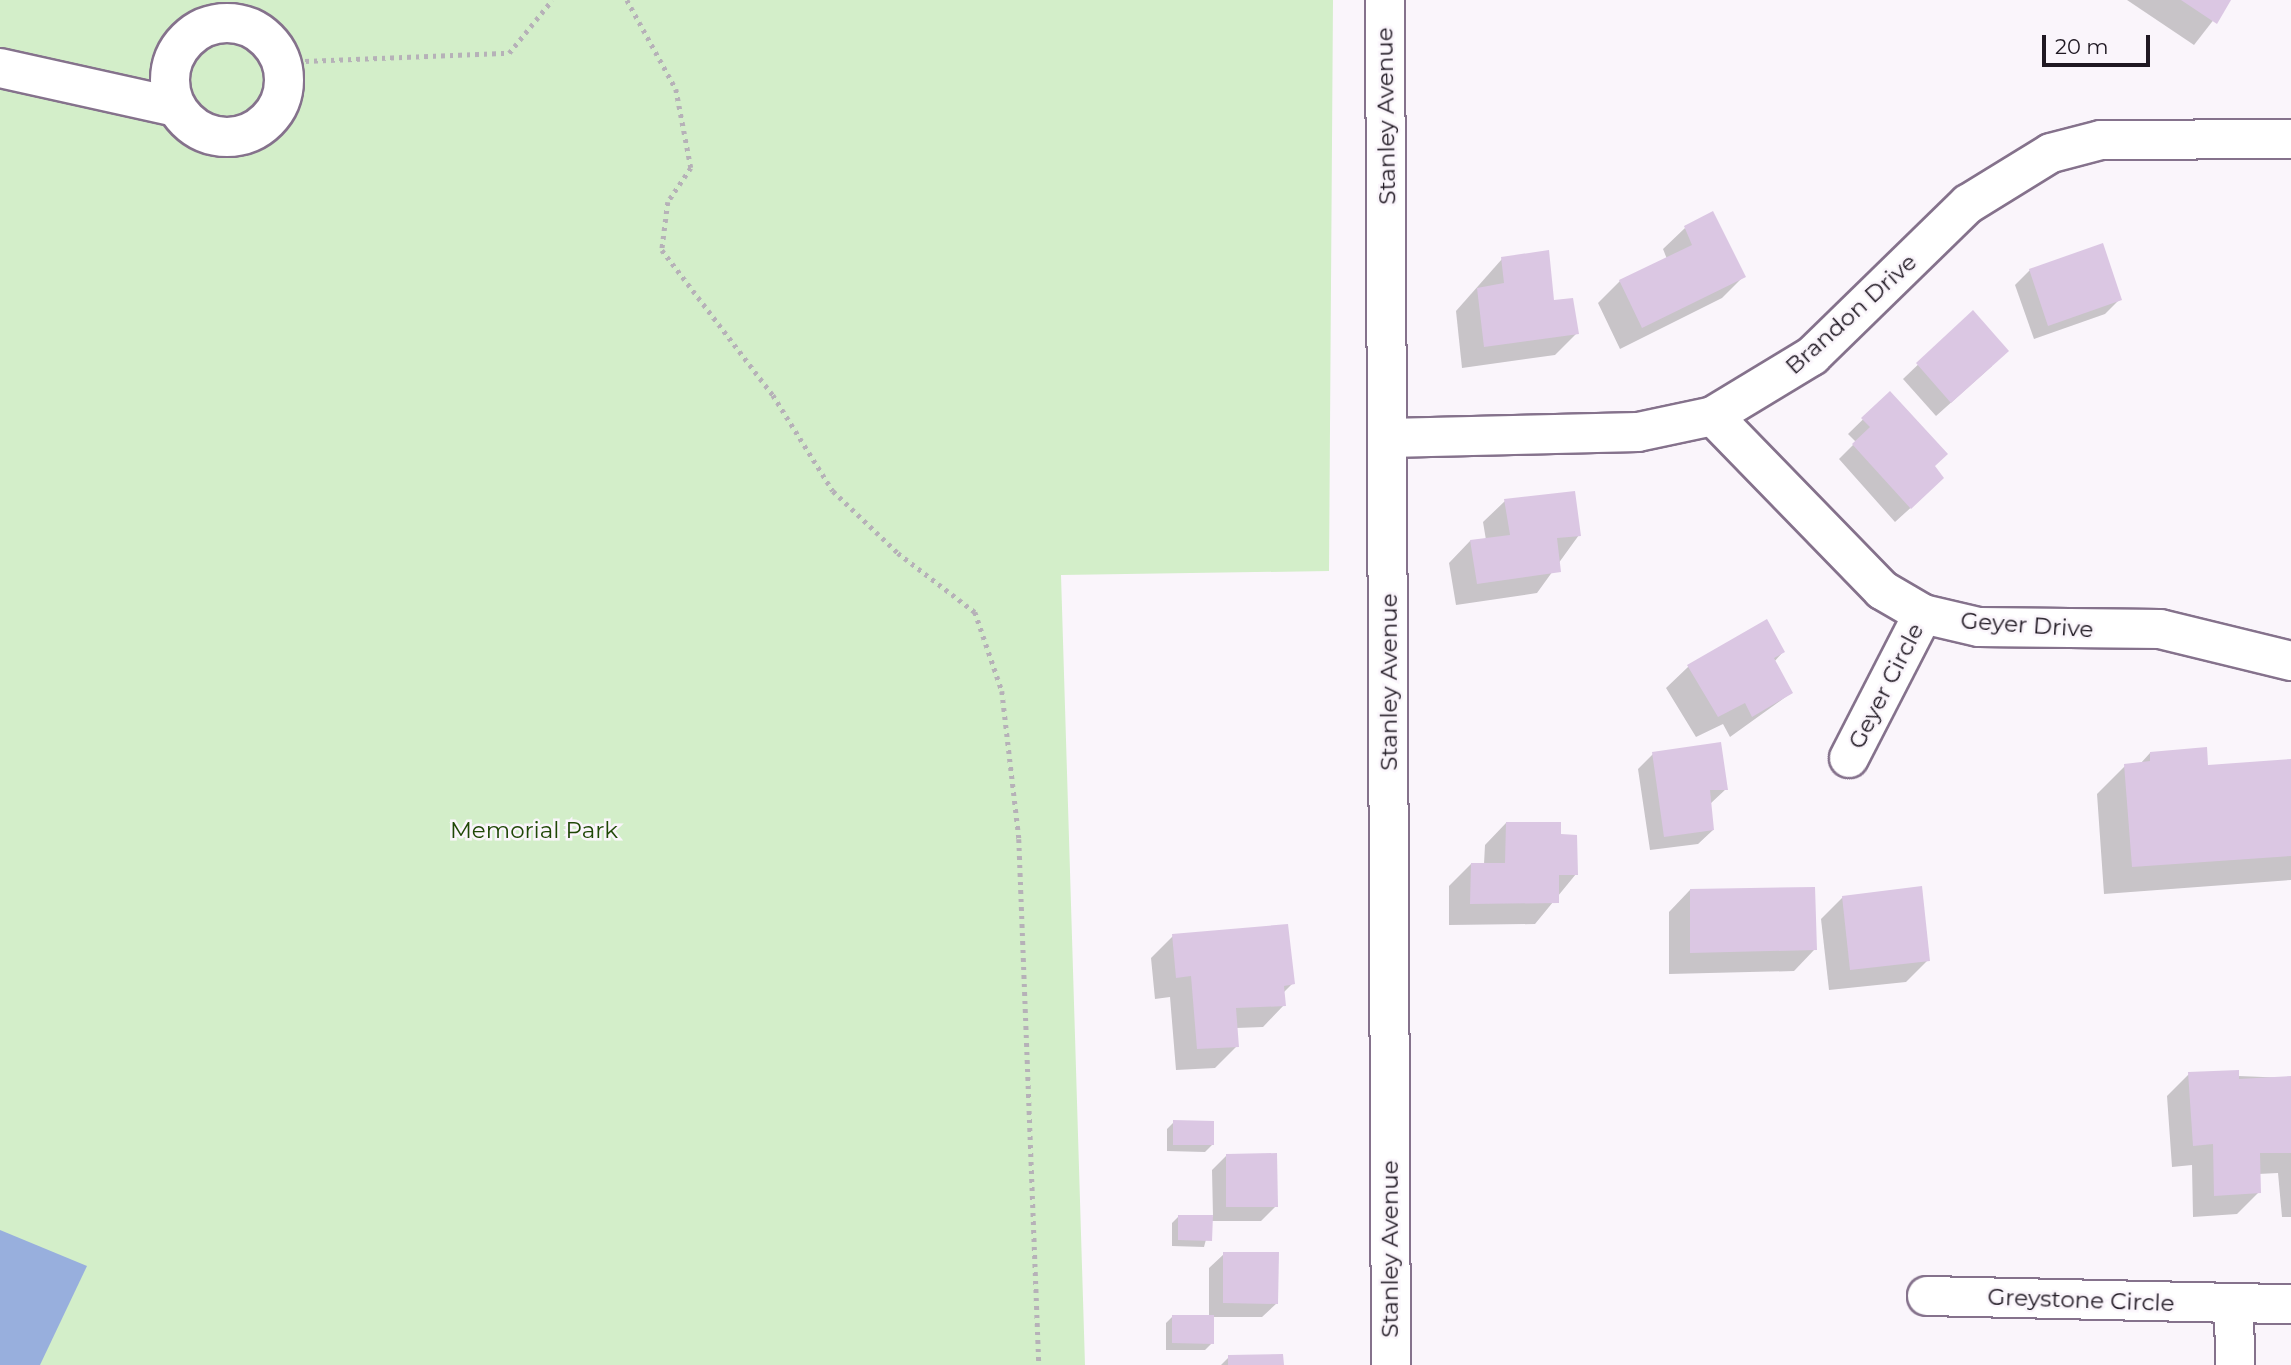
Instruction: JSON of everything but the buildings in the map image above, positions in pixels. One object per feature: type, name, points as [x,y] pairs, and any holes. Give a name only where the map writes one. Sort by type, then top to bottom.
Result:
[{"type":"street","name":"Stanley Avenue","points":[[1385,0],[1391,1365]]},
{"type":"street","points":[[0,68],[176,107],[209,136],[254,132],[282,97],[280,62],[263,36],[244,25],[199,29],[171,63],[176,107]]},
{"type":"street","name":"Brandon Drive","points":[[1389,439],[1638,432],[1713,416],[1812,356],[1968,204],[2029,164],[2101,140],[2291,139]]},
{"type":"street","name":"Geyer Drive","points":[[1713,416],[1882,590],[1923,614],[1979,627],[2160,629],[2291,661]]},
{"type":"street","name":"Geyer Circle","points":[[1849,758],[1923,614]]},
{"type":"street","name":"Greystone Circle","points":[[1927,1296],[2234,1305],[2291,1304]]},
{"type":"street","points":[[2234,1305],[2235,1365]]},
{"type":"path","points":[[280,62],[509,53],[552,0]]},
{"type":"path","points":[[627,0],[676,89],[691,167],[668,202],[662,250],[773,395],[833,491],[898,553],[975,612],[1002,691],[1019,839],[1039,1365]]},
{"type":"green space","name":"Memorial Park","points":[[0,0],[1333,0],[1329,571],[1061,575],[1085,1365],[0,1365]]},
{"type":"water","points":[[0,1230],[87,1266],[40,1365],[0,1365]]}]
